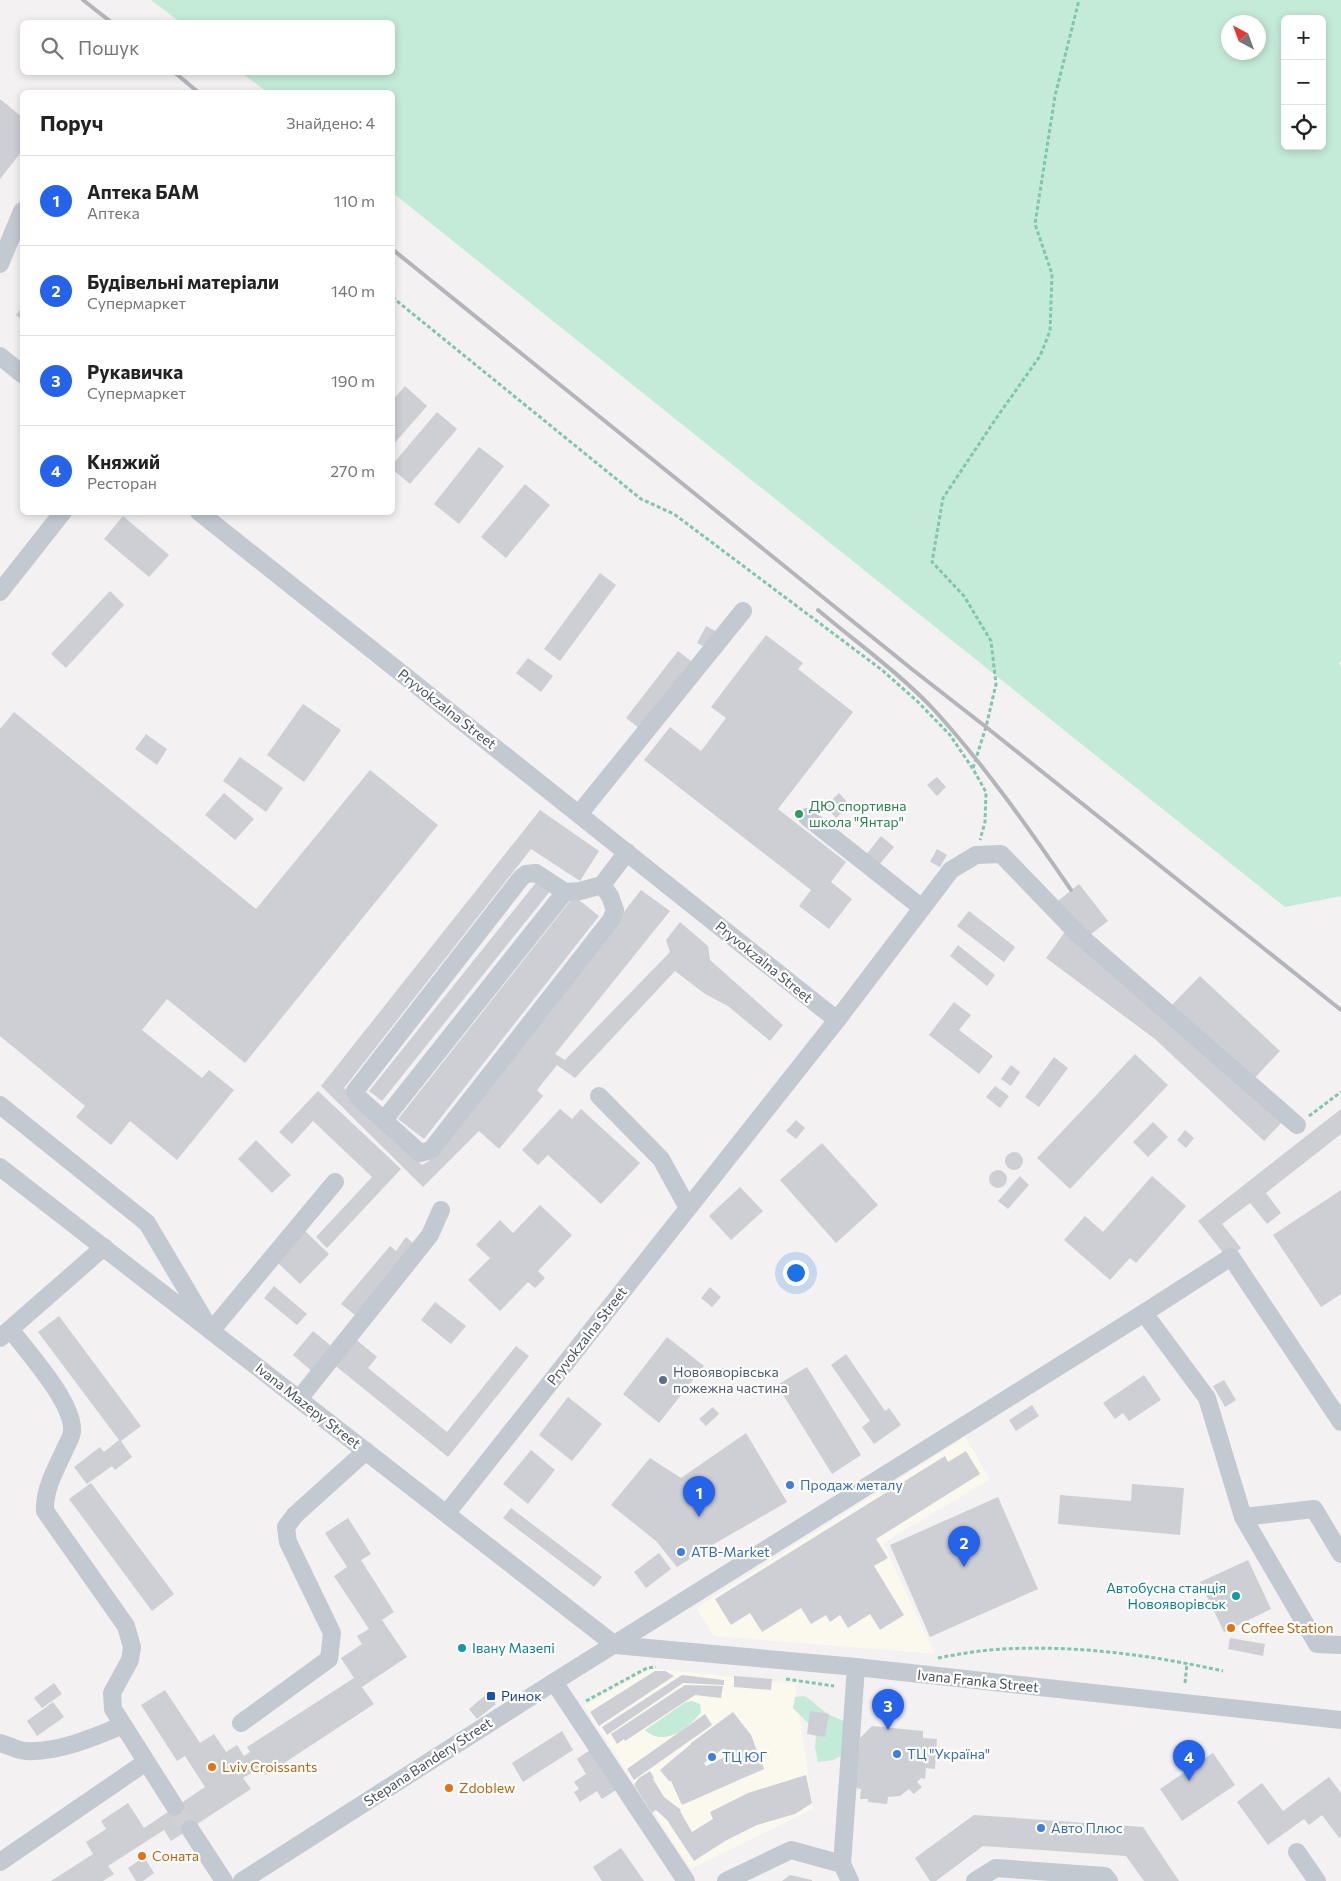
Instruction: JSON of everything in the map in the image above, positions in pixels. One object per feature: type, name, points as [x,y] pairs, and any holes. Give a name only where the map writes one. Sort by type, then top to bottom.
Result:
[{"type":"street","points":[[0,264],[20,216]]},
{"type":"street","points":[[0,356],[20,372]]},
{"type":"street","points":[[0,592],[62,515]]},
{"type":"street","name":"Pryvokzalna Street","points":[[203,515],[836,1020],[447,1513]]},
{"type":"street","points":[[579,814],[743,611]]},
{"type":"street","points":[[807,817],[922,908]]},
{"type":"street","points":[[602,885],[610,896],[615,910],[611,920],[432,1150],[420,1153],[359,1098],[355,1092],[521,878],[526,874],[536,873],[564,892],[580,891],[602,885],[627,852]]},
{"type":"street","points":[[836,1020],[952,870],[976,855],[1001,854],[1080,936],[1297,1125]]},
{"type":"street","points":[[384,1120],[564,892]]},
{"type":"street","points":[[599,1096],[661,1159],[688,1208]]},
{"type":"street","points":[[0,1105],[148,1222],[211,1331],[335,1182]]},
{"type":"street","name":"Ivana Mazepy Street","points":[[0,1166],[615,1645]]},
{"type":"street","points":[[299,1399],[430,1235],[440,1210]]},
{"type":"street","points":[[104,1247],[6,1334],[63,1400],[70,1416],[72,1432],[48,1487],[44,1501],[44,1511],[126,1626],[132,1647],[130,1660],[112,1693],[113,1709],[175,1807]]},
{"type":"street","name":"Stepana Bandery Street","points":[[242,1881],[554,1682],[1231,1257],[1341,1422]]},
{"type":"street","points":[[1144,1313],[1207,1398],[1243,1517],[1316,1644],[1341,1645]]},
{"type":"street","points":[[241,1723],[329,1659],[332,1633],[288,1542],[286,1527],[295,1515],[366,1451]]},
{"type":"street","points":[[1243,1517],[1314,1509],[1341,1554]]},
{"type":"street","name":"Ivana Franka Street","points":[[615,1645],[856,1667],[1341,1720]]},
{"type":"street","points":[[850,1881],[842,1864],[856,1667]]},
{"type":"street","points":[[554,1682],[686,1881]]},
{"type":"street","points":[[0,1742],[24,1752],[48,1749],[86,1741],[123,1725]]},
{"type":"street","points":[[0,1862],[146,1762]]},
{"type":"street","points":[[190,1829],[224,1881]]},
{"type":"street","points":[[726,1881],[791,1850],[842,1864]]},
{"type":"street","points":[[1297,1852],[1317,1881]]},
{"type":"street","points":[[975,1881],[996,1868],[1105,1876],[1109,1881]]},
{"type":"path","points":[[973,769],[986,727],[996,684],[991,641],[964,596],[932,562],[943,498],[1040,356],[1050,331],[1052,274],[1035,224],[1056,96],[1079,0]]},
{"type":"path","points":[[395,299],[641,499],[674,514],[882,670],[918,702],[950,735],[986,792],[985,822],[976,855]]},
{"type":"path","points":[[1297,1125],[1341,1092]]},
{"type":"path","points":[[931,1660],[1003,1649],[1073,1649],[1187,1663],[1223,1671]]},
{"type":"path","points":[[1185,1683],[1187,1663]]},
{"type":"path","points":[[572,1709],[647,1668],[660,1666]]},
{"type":"path","points":[[782,1679],[834,1686]]},
{"type":"shaded area","points":[[965,1437],[990,1479],[883,1543],[935,1654],[714,1636],[696,1608]]},
{"type":"shaded area","name":"ТЦ ЮГ","points":[[652,1668],[795,1684],[813,1809],[691,1869],[584,1706]]},
{"type":"green space","points":[[151,0],[1341,0],[1341,661],[1339,663],[1341,668],[1341,896],[1285,907],[395,195],[395,90],[264,90],[245,75],[395,75],[395,20],[177,20]]},
{"type":"green space","points":[[804,1696],[830,1715],[848,1724],[846,1754],[833,1760],[818,1762],[815,1747],[816,1737],[811,1726],[793,1708],[795,1697]]},
{"type":"green space","points":[[692,1701],[700,1704],[701,1712],[690,1724],[676,1734],[660,1737],[652,1735],[645,1730],[686,1702]]},
{"type":"building","points":[[0,99],[20,115],[20,154],[0,179]]},
{"type":"building","points":[[20,310],[20,318],[16,315]]},
{"type":"building","points":[[405,386],[427,406],[395,443],[395,398]]},
{"type":"building","points":[[437,412],[457,429],[410,484],[395,472],[395,461]]},
{"type":"building","points":[[479,447],[504,466],[459,524],[434,504]]},
{"type":"building","points":[[525,484],[550,505],[506,558],[481,537]]},
{"type":"building","points":[[123,516],[169,555],[149,577],[104,539]]},
{"type":"building","points":[[600,573],[616,585],[560,661],[544,649]]},
{"type":"building","points":[[110,591],[124,605],[66,668],[51,654]]},
{"type":"building","points":[[706,626],[719,633],[710,650],[697,643]]},
{"type":"building","points":[[766,635],[803,663],[798,669],[853,712],[778,809],[846,862],[831,882],[852,899],[829,929],[799,906],[811,890],[644,760],[670,727],[701,751],[726,718],[711,707]]},
{"type":"building","points":[[678,651],[691,661],[639,728],[626,718]]},
{"type":"building","points":[[528,658],[553,676],[541,692],[516,673]]},
{"type":"building","points":[[303,704],[341,730],[304,782],[267,755]]},
{"type":"building","points":[[14,712],[256,909],[370,770],[438,825],[245,1063],[167,999],[142,1030],[202,1078],[209,1070],[234,1090],[177,1160],[130,1121],[111,1145],[76,1117],[85,1106],[0,1036],[0,729]]},
{"type":"building","points":[[146,734],[167,749],[157,765],[135,749]]},
{"type":"building","points":[[240,757],[283,788],[266,812],[223,781]]},
{"type":"building","points":[[937,777],[946,787],[937,796],[927,785]]},
{"type":"building","points":[[224,793],[254,819],[235,840],[205,815]]},
{"type":"building","points":[[839,793],[850,805],[836,818],[825,806]]},
{"type":"building","points":[[540,810],[599,851],[580,881],[531,849],[344,1088],[422,1165],[429,1161],[641,890],[670,911],[555,1054],[565,1060],[670,952],[666,940],[680,922],[708,946],[710,960],[783,1025],[770,1041],[728,1006],[705,994],[675,971],[575,1078],[557,1065],[537,1090],[543,1096],[499,1149],[479,1131],[423,1187],[321,1086]]},
{"type":"building","points":[[881,836],[894,847],[878,866],[865,856]]},
{"type":"building","points":[[937,849],[947,855],[940,867],[930,862]]},
{"type":"building","points":[[538,880],[551,890],[382,1101],[369,1091]]},
{"type":"building","points":[[1079,884],[1108,921],[1086,938],[1058,901]]},
{"type":"building","points":[[574,896],[599,916],[424,1139],[398,1119]]},
{"type":"building","points":[[969,911],[1015,947],[1004,962],[957,926]]},
{"type":"building","points":[[1065,932],[1286,1118],[1264,1141],[1155,1039],[1046,958]]},
{"type":"building","points":[[958,945],[995,975],[987,986],[950,956]]},
{"type":"building","points":[[1200,976],[1280,1051],[1251,1082],[1171,1006]]},
{"type":"building","points":[[954,1002],[971,1015],[959,1030],[993,1056],[979,1074],[929,1035]]},
{"type":"building","points":[[1135,1054],[1168,1085],[1070,1189],[1037,1158]]},
{"type":"building","points":[[1054,1057],[1068,1068],[1039,1107],[1025,1097]]},
{"type":"building","points":[[1011,1065],[1020,1072],[1011,1086],[1001,1079]]},
{"type":"building","points":[[995,1086],[1009,1096],[1000,1108],[986,1097]]},
{"type":"building","points":[[318,1091],[401,1169],[327,1248],[316,1237],[372,1177],[313,1121],[292,1144],[279,1132]]},
{"type":"building","points":[[560,1109],[572,1119],[581,1109],[640,1163],[601,1204],[548,1155],[538,1165],[522,1150]]},
{"type":"building","points":[[1341,1109],[1341,1134],[1266,1193],[1281,1213],[1267,1224],[1250,1203],[1222,1224],[1241,1248],[1228,1259],[1198,1221]]},
{"type":"building","points":[[796,1120],[805,1128],[796,1139],[786,1131]]},
{"type":"building","points":[[1153,1122],[1168,1137],[1148,1157],[1133,1142]]},
{"type":"building","points":[[1185,1130],[1194,1138],[1186,1148],[1177,1140]]},
{"type":"building","points":[[256,1140],[291,1175],[272,1193],[238,1159]]},
{"type":"building","points":[[822,1143],[878,1205],[836,1243],[780,1180]]},
{"type":"building","points":[[1014,1152],[1020,1155],[1023,1161],[1020,1167],[1014,1170],[1008,1167],[1005,1161],[1008,1155]]},
{"type":"building","points":[[998,1170],[1004,1173],[1007,1179],[1004,1185],[998,1188],[992,1185],[989,1179],[992,1173]]},
{"type":"building","points":[[1020,1176],[1029,1185],[1008,1209],[998,1201]]},
{"type":"building","points":[[1152,1176],[1186,1206],[1136,1263],[1130,1258],[1110,1280],[1064,1240],[1085,1216],[1103,1232]]},
{"type":"building","points":[[740,1187],[763,1211],[731,1240],[709,1216]]},
{"type":"building","points":[[1341,1190],[1341,1294],[1321,1307],[1273,1235]]},
{"type":"building","points":[[540,1205],[572,1235],[538,1271],[545,1278],[535,1288],[528,1282],[500,1311],[468,1280],[490,1258],[476,1245],[500,1220],[513,1233]]},
{"type":"building","points":[[305,1231],[329,1254],[300,1284],[276,1261]]},
{"type":"building","points":[[406,1237],[414,1244],[355,1315],[341,1304],[390,1246],[396,1251]]},
{"type":"building","points":[[274,1286],[307,1314],[297,1325],[264,1298]]},
{"type":"building","points":[[710,1287],[721,1297],[712,1307],[701,1298]]},
{"type":"building","points":[[435,1302],[466,1326],[451,1344],[421,1320]]},
{"type":"building","points":[[59,1316],[141,1426],[121,1441],[132,1457],[115,1470],[112,1466],[87,1484],[74,1467],[100,1447],[104,1452],[119,1440],[38,1332]]},
{"type":"building","points":[[313,1331],[336,1350],[315,1374],[293,1355]]},
{"type":"building","points":[[353,1337],[377,1357],[368,1368],[447,1432],[516,1346],[529,1356],[448,1457],[332,1363]]},
{"type":"building","name":"Новояворівська пожежна частина","points":[[667,1337],[704,1366],[659,1423],[623,1394]]},
{"type":"building","points":[[846,1354],[885,1411],[889,1408],[901,1425],[874,1444],[862,1427],[870,1421],[831,1365]]},
{"type":"building","points":[[807,1367],[861,1455],[832,1474],[777,1385]]},
{"type":"building","points":[[1144,1375],[1161,1400],[1129,1421],[1123,1413],[1115,1419],[1103,1403]]},
{"type":"building","points":[[1224,1380],[1236,1400],[1225,1407],[1213,1386]]},
{"type":"building","points":[[568,1397],[602,1424],[572,1461],[539,1435]]},
{"type":"building","points":[[1032,1405],[1039,1416],[1016,1431],[1009,1420]]},
{"type":"building","points":[[713,1407],[719,1414],[706,1426],[699,1419]]},
{"type":"building","points":[[746,1433],[787,1502],[677,1567],[656,1541],[611,1505],[650,1458],[681,1478]]},
{"type":"building","points":[[531,1450],[555,1470],[528,1504],[503,1484]]},
{"type":"building","points":[[966,1451],[980,1474],[876,1539],[888,1558],[874,1566],[904,1615],[880,1630],[870,1614],[848,1628],[840,1615],[830,1622],[826,1615],[811,1624],[801,1608],[762,1632],[750,1613],[731,1625],[715,1599],[945,1456],[948,1462]]},
{"type":"building","points":[[91,1483],[174,1594],[152,1611],[69,1499]]},
{"type":"building","points":[[1132,1484],[1184,1488],[1180,1535],[1058,1524],[1060,1495],[1131,1501]]},
{"type":"building","points":[[998,1497],[1038,1589],[930,1637],[890,1545]]},
{"type":"building","points":[[511,1508],[602,1577],[594,1587],[503,1518]]},
{"type":"building","points":[[348,1518],[371,1554],[361,1560],[394,1612],[382,1620],[407,1657],[362,1687],[374,1704],[266,1775],[261,1767],[243,1778],[251,1789],[171,1841],[164,1830],[108,1866],[114,1874],[103,1881],[51,1881],[93,1854],[86,1842],[106,1829],[101,1821],[128,1803],[144,1828],[205,1787],[185,1756],[177,1761],[141,1705],[165,1690],[200,1743],[214,1734],[226,1752],[237,1745],[244,1756],[250,1752],[247,1747],[354,1678],[341,1658],[362,1644],[357,1636],[369,1629],[334,1576],[347,1567],[325,1533]]},
{"type":"building","points":[[659,1553],[671,1569],[646,1588],[634,1572]]},
{"type":"building","name":"Автобусна станція Новояворівськ","points":[[1248,1560],[1271,1609],[1224,1632],[1200,1582]]},
{"type":"building","points":[[1230,1638],[1265,1644],[1263,1656],[1228,1649]]},
{"type":"building","points":[[655,1671],[665,1671],[674,1676],[599,1726],[590,1712]]},
{"type":"building","points":[[682,1675],[724,1680],[724,1685],[683,1683],[607,1735],[602,1727]]},
{"type":"building","points":[[734,1676],[772,1679],[771,1690],[734,1687]]},
{"type":"building","points":[[54,1683],[62,1694],[42,1708],[34,1698]]},
{"type":"building","points":[[685,1685],[723,1686],[721,1698],[695,1695],[625,1741],[624,1739],[617,1744],[611,1734]]},
{"type":"building","points":[[488,1693],[496,1704],[477,1719],[469,1709]]},
{"type":"building","points":[[53,1702],[64,1717],[37,1736],[27,1721]]},
{"type":"building","points":[[810,1711],[829,1714],[825,1737],[807,1734]]},
{"type":"building","points":[[733,1712],[751,1735],[764,1769],[682,1805],[671,1781],[660,1770],[691,1743]],"holes":[[[724,1748],[729,1755],[706,1766],[704,1763]]]},
{"type":"building","points":[[705,1714],[712,1725],[634,1780],[627,1769]]},
{"type":"building","name":"ТЦ \"Україна\"","points":[[872,1726],[923,1731],[923,1738],[937,1739],[935,1769],[926,1768],[925,1779],[921,1778],[917,1782],[922,1787],[914,1794],[909,1789],[900,1796],[888,1797],[887,1804],[860,1799],[861,1789],[855,1788],[860,1738]]},
{"type":"building","points":[[562,1731],[573,1750],[523,1782],[512,1763]]},
{"type":"building","points":[[590,1750],[616,1790],[602,1799],[597,1791],[580,1802],[574,1792],[579,1789],[574,1782],[586,1774],[577,1759]]},
{"type":"building","points":[[1213,1753],[1235,1785],[1182,1821],[1160,1789]]},
{"type":"building","points":[[650,1771],[664,1797],[681,1810],[692,1832],[713,1819],[710,1812],[748,1793],[806,1775],[812,1803],[795,1814],[757,1825],[725,1841],[694,1861],[667,1820],[656,1810],[652,1813],[634,1785],[639,1778]]},
{"type":"building","points":[[1329,1777],[1341,1793],[1341,1836],[1339,1838],[1322,1815],[1309,1825],[1304,1819],[1268,1845],[1237,1802],[1262,1783],[1283,1811]]},
{"type":"building","points":[[974,1815],[1143,1827],[1179,1881],[1144,1881],[1126,1856],[983,1846],[936,1881],[930,1881],[915,1858]]},
{"type":"building","points":[[621,1848],[644,1881],[602,1881],[593,1867]]},
{"type":"building","points":[[144,1857],[154,1873],[143,1881],[136,1881],[128,1868]]},
{"type":"building","points":[[790,1875],[812,1880],[812,1881],[782,1881]]},
{"type":"tunnel","points":[[175,1807],[190,1829]]},
{"type":"railway","points":[[83,0],[108,20]]},
{"type":"railway","points":[[178,75],[196,90]]},
{"type":"railway","points":[[395,251],[913,670],[1341,1010]]},
{"type":"railway","points":[[818,610],[894,672],[936,712],[990,776],[1071,890]]},
{"type":"place","name":"ДЮ спортивна школа \"Янтар\"","points":[[799,814]]},
{"type":"place","name":"Новояворівська пожежна частина","points":[[663,1380]]},
{"type":"place","name":"Продаж металу","points":[[790,1485]]},
{"type":"place","name":"Аптека БАМ","points":[[699,1517]]},
{"type":"place","name":"ATB-Market","points":[[681,1552]]},
{"type":"place","name":"Будівельні матеріали","points":[[964,1567]]},
{"type":"place","name":"Автобусна станція Новояворівськ","points":[[1236,1596]]},
{"type":"place","name":"Coffee Station","points":[[1231,1628]]},
{"type":"place","name":"Івану Мазепі","points":[[462,1648]]},
{"type":"place","name":"Ринок","points":[[491,1696]]},
{"type":"place","name":"Рукавичка","points":[[888,1730]]},
{"type":"place","name":"ТЦ \"Україна\"","points":[[897,1754]]},
{"type":"place","name":"ТЦ ЮГ","points":[[712,1757]]},
{"type":"place","name":"Lviv Croissants","points":[[212,1767]]},
{"type":"place","name":"Княжий","points":[[1189,1781]]},
{"type":"place","name":"Zdoblew","points":[[449,1788]]},
{"type":"place","name":"Авто Плюс","points":[[1041,1828]]},
{"type":"place","name":"Соната","points":[[142,1856]]}]
